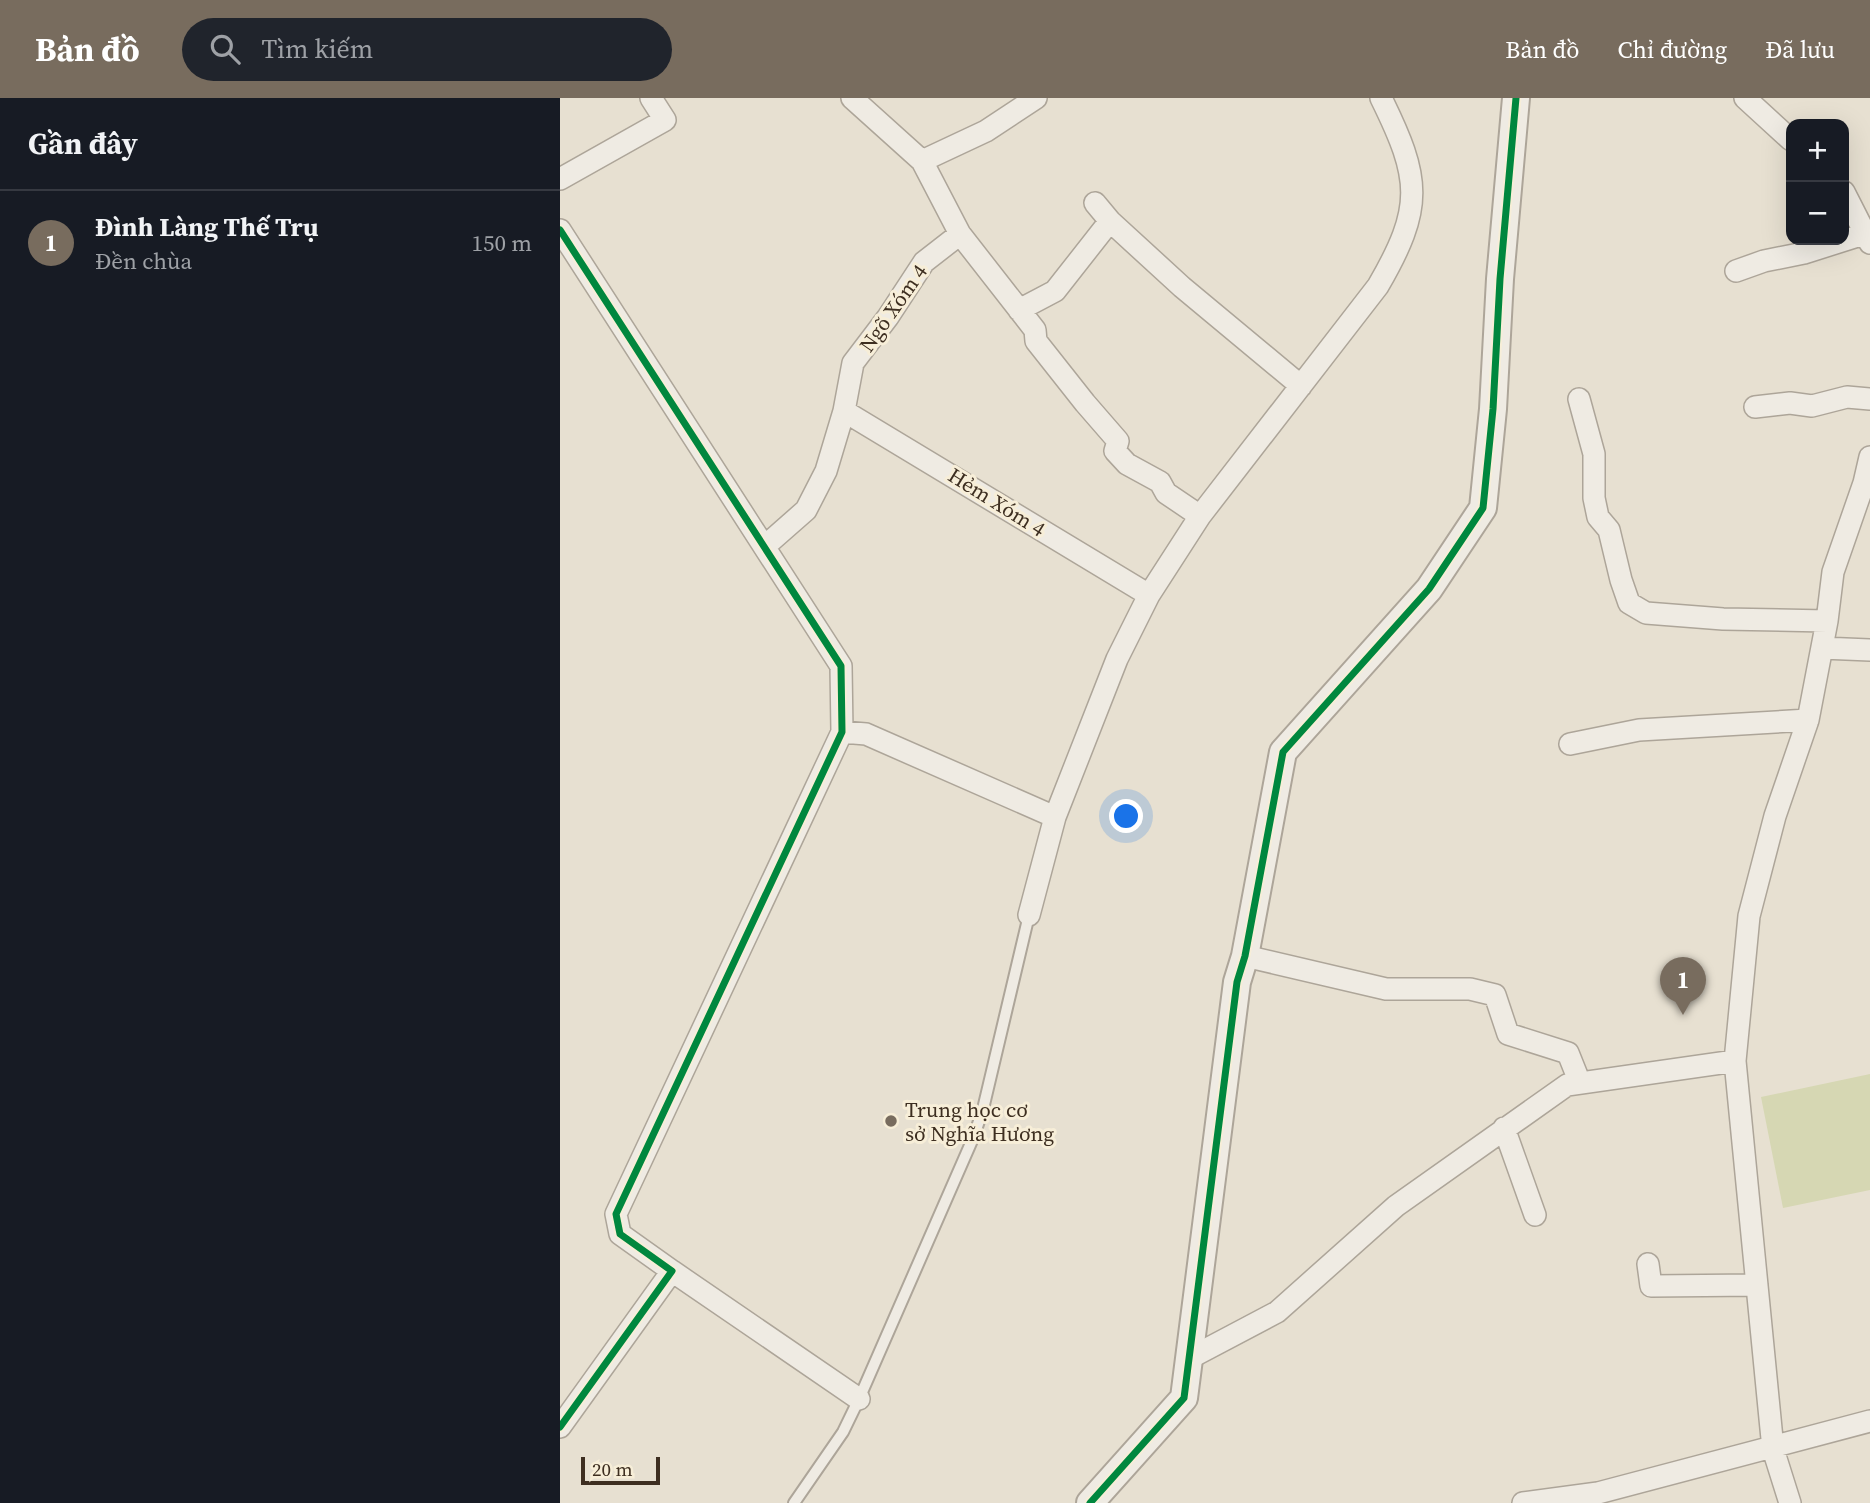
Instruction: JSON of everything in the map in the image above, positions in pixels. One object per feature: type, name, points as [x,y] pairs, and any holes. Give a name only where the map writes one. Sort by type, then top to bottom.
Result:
[{"type":"street","points":[[560,179],[665,120],[651,98]]},
{"type":"street","points":[[852,98],[922,161],[960,233],[1035,330],[1036,341],[1084,403],[1118,441],[1115,451],[1127,464],[1160,482],[1166,493],[1199,516]]},
{"type":"street","points":[[922,161],[986,131],[1036,98]]},
{"type":"street","points":[[1029,915],[1055,817],[1117,659],[1149,595],[1199,516],[1378,286],[1396,255],[1406,230],[1413,200],[1411,177],[1401,139],[1381,98]]},
{"type":"street","points":[[1090,1503],[1184,1398],[1237,982],[1245,956],[1283,752],[1429,589],[1483,509],[1516,98]]},
{"type":"street","points":[[1745,98],[1786,135]]},
{"type":"street","points":[[1736,271],[1764,261],[1868,238],[1849,202]]},
{"type":"street","points":[[1095,203],[1110,221],[1182,287],[1301,386]]},
{"type":"street","points":[[1019,310],[1055,291],[1110,221]]},
{"type":"street","points":[[560,230],[841,666],[842,732],[616,1214],[620,1234],[859,1399]]},
{"type":"street","name":"Ngõ Xóm 4","points":[[765,546],[806,510],[826,471],[844,411],[853,363],[888,317],[924,262],[960,233]]},
{"type":"street","points":[[1755,407],[1790,403],[1812,406],[1847,397],[1870,399]]},
{"type":"street","points":[[1579,399],[1594,454],[1594,498],[1598,517],[1609,530],[1629,603],[1646,613],[1724,619],[1827,621]]},
{"type":"street","name":"Hẻm Xóm 4","points":[[844,411],[1149,595]]},
{"type":"street","points":[[1790,1503],[1773,1449],[1735,1061],[1749,916],[1775,816],[1808,720],[1827,621],[1833,572],[1864,483],[1870,457]]},
{"type":"street","points":[[1822,648],[1870,650]]},
{"type":"street","points":[[1570,744],[1639,730],[1808,720]]},
{"type":"street","points":[[842,732],[866,734],[1055,817]]},
{"type":"street","points":[[1245,956],[1385,989],[1470,989],[1495,995],[1508,1034],[1568,1054],[1580,1083]]},
{"type":"street","points":[[1188,1359],[1277,1312],[1396,1206],[1567,1085],[1735,1061]]},
{"type":"street","points":[[1504,1128],[1535,1215]]},
{"type":"street","points":[[1648,1264],[1651,1286],[1757,1285]]},
{"type":"street","points":[[560,1427],[672,1271]]},
{"type":"street","points":[[1522,1503],[1598,1493],[1773,1449],[1870,1421]]},
{"type":"lane","points":[[794,1503],[843,1432],[974,1136],[983,1109],[1029,915]]},
{"type":"green space","points":[[1870,1074],[1870,1190],[1783,1208],[1761,1097]]},
{"type":"cycle path","points":[[1090,1503],[1184,1398],[1237,982],[1245,956],[1283,752],[1429,589],[1483,508],[1516,98]]},
{"type":"cycle path","points":[[560,230],[841,666],[842,732],[616,1214],[620,1234],[672,1271],[560,1427]]},
{"type":"place","name":"Đình Làng Thế Trụ","points":[[1683,1015]]},
{"type":"place","name":"Trung học cơ sở Nghĩa Hương","points":[[891,1121]]}]
